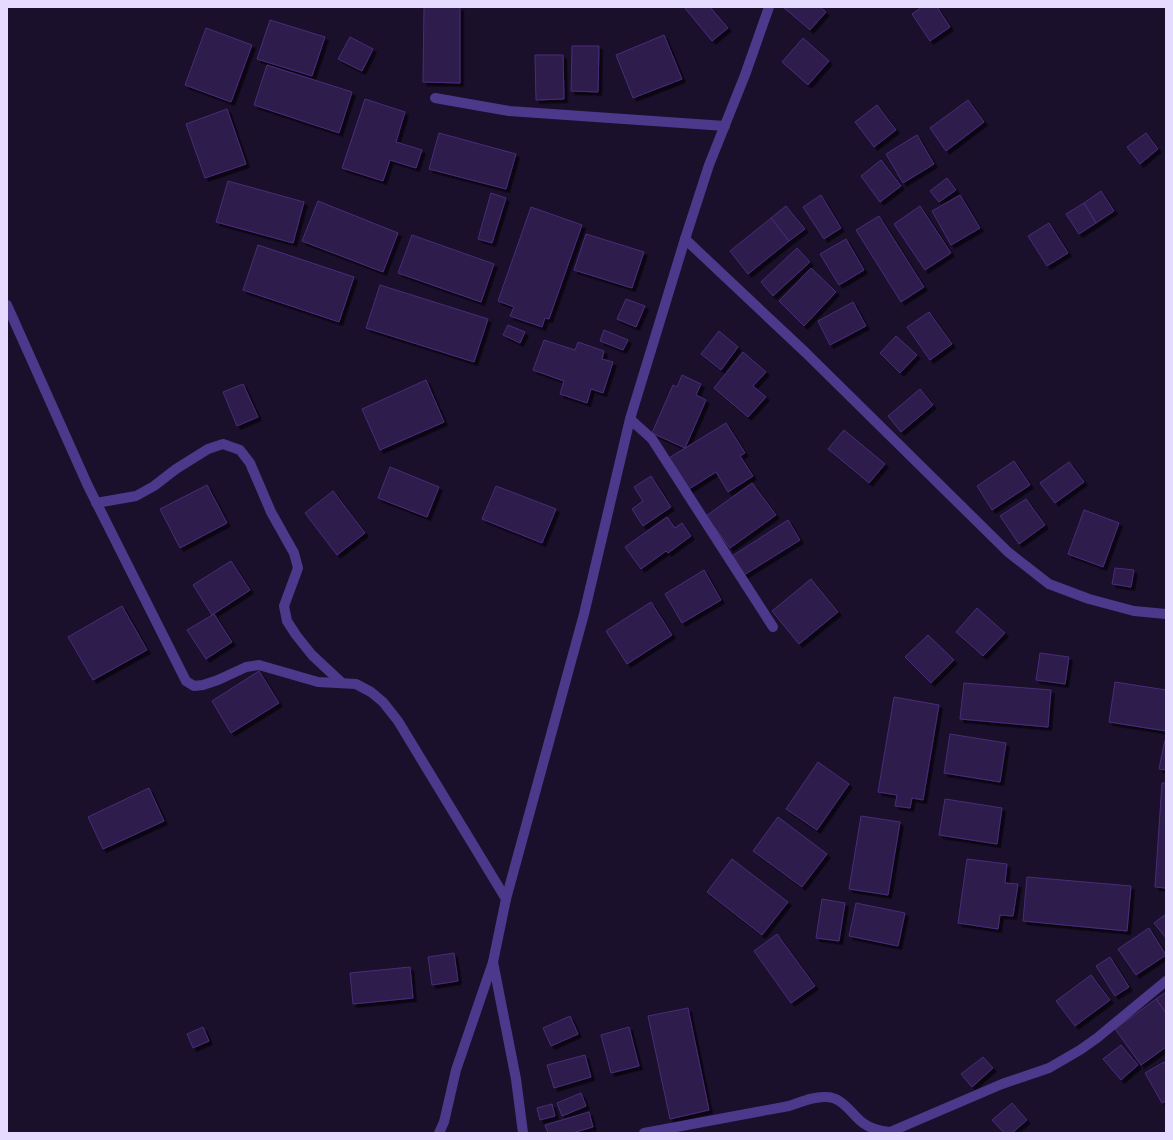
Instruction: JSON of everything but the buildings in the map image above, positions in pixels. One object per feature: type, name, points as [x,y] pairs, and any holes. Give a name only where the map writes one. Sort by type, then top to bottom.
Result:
[{"type":"street","points":[[439,1133],[444,1122],[456,1070],[493,962],[506,899],[584,614],[630,419],[709,165],[745,75],[768,7]]},
{"type":"street","points":[[435,98],[509,111],[725,126]]},
{"type":"street","points":[[685,239],[805,352],[1008,552],[1049,584],[1089,599],[1134,611],[1166,614]]},
{"type":"street","points":[[7,306],[96,503],[186,681],[194,686],[203,685],[246,667],[258,665],[318,682],[356,684],[371,692],[383,702],[398,721],[506,899]]},
{"type":"street","points":[[630,419],[652,439],[773,627]]},
{"type":"street","points":[[96,503],[136,496],[154,486],[176,469],[208,449],[223,444],[240,450],[250,463],[271,512],[294,553],[298,568],[284,606],[287,621],[296,636],[312,655],[342,683]]},
{"type":"street","points":[[493,962],[516,1079],[523,1133]]},
{"type":"street","points":[[644,1133],[789,1106],[826,1096],[840,1100],[863,1123],[875,1130],[890,1132],[1002,1084],[1049,1068],[1097,1038],[1166,981]]}]
